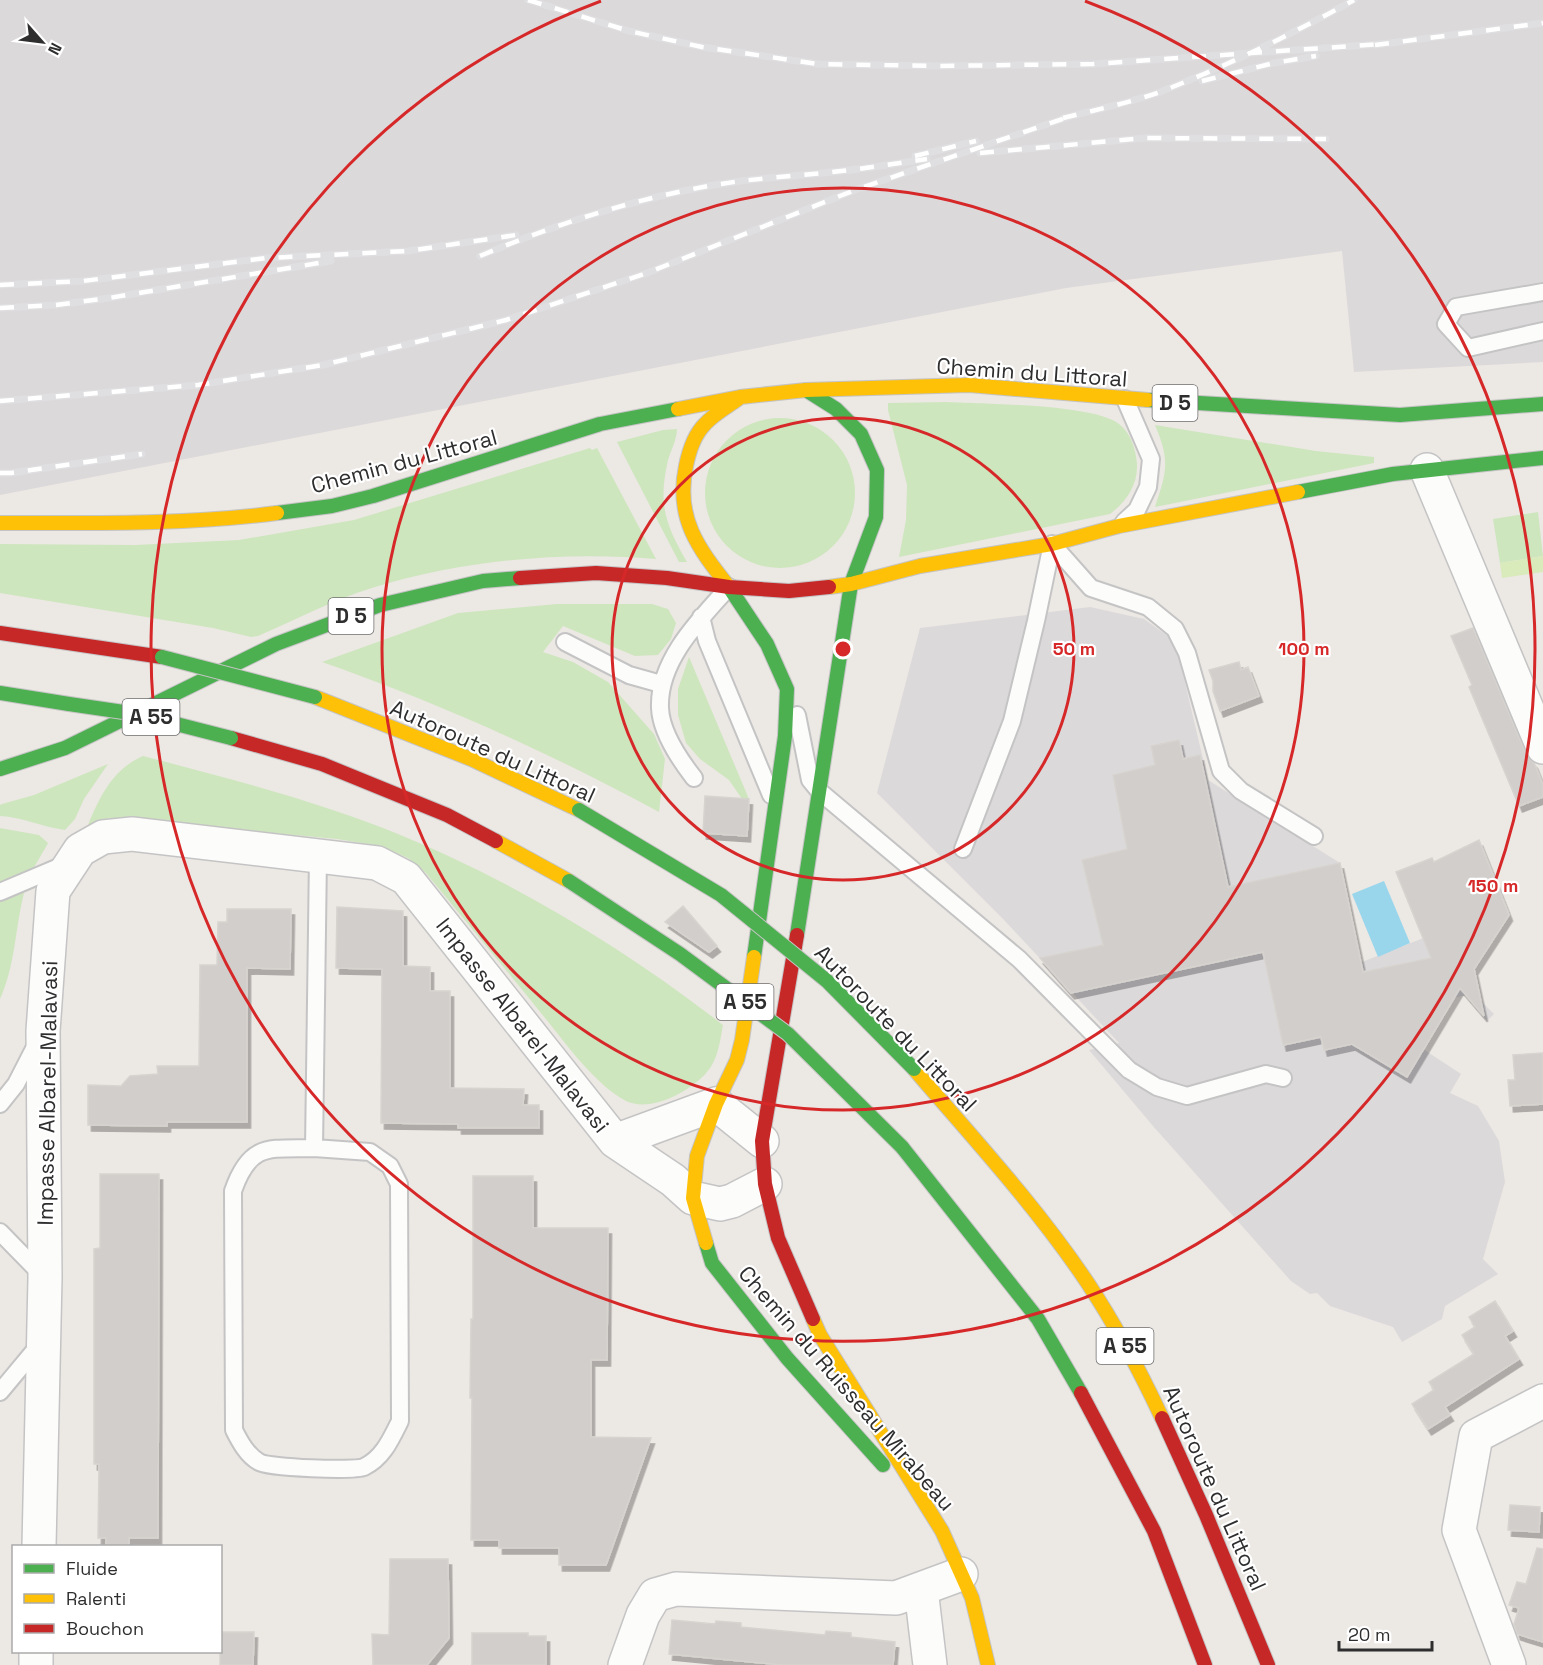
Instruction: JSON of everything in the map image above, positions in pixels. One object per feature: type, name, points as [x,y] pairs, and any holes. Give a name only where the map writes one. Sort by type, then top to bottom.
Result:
[{"type":"main road","name":"Chemin du Littoral","points":[[806,390],[969,385],[1125,399],[1400,416],[1543,404]]},
{"type":"main road","points":[[851,584],[876,517],[877,470],[861,434],[836,409],[806,390],[740,397],[704,425],[691,447],[682,477],[681,504],[686,524],[709,561],[729,587],[789,591],[851,584],[920,566],[1052,544],[1119,526],[1393,474],[1543,458]]},
{"type":"main road","name":"Chemin du Littoral","points":[[0,523],[233,519],[332,506],[456,471],[600,424],[740,397]]},
{"type":"main road","name":"D 5","points":[[0,769],[65,748],[276,644],[380,605],[433,591],[483,581],[596,573],[667,578],[729,587]]},
{"type":"main road","name":"Chemin du Ruisseau Mirabeau","points":[[851,584],[801,909],[762,1141],[765,1184],[778,1238],[820,1335],[942,1531],[972,1598],[988,1665]]},
{"type":"main road","name":"Chemin du Ruisseau Mirabeau","points":[[729,587],[767,644],[788,689],[785,736],[742,1040],[737,1060],[697,1156],[693,1198],[712,1263],[787,1358],[942,1531]]},
{"type":"main road","name":"Autoroute du Littoral","points":[[0,633],[162,657],[315,697],[471,759],[579,810],[721,895],[827,981],[914,1069],[1024,1197],[1093,1291],[1143,1377],[1206,1515],[1268,1665]]},
{"type":"main road","name":"A 55","points":[[0,693],[137,714],[231,738],[322,764],[447,815],[569,880],[680,954],[788,1034],[902,1147],[1038,1318],[1088,1405],[1154,1531],[1205,1665]]},
{"type":"street","points":[[1427,470],[1543,747]]},
{"type":"street","name":"Impasse Albarel-Malavasi","points":[[39,1545],[45,1278],[43,1031],[53,891],[80,850],[103,837],[132,834],[377,863],[406,878],[615,1140],[673,1180],[693,1198]]},
{"type":"street","points":[[615,1140],[717,1104],[762,1141]]},
{"type":"street","points":[[693,1198],[720,1204],[732,1201],[765,1184]]},
{"type":"street","points":[[1509,1665],[1459,1530],[1476,1436],[1543,1401]]},
{"type":"street","points":[[625,1665],[642,1616],[655,1595],[676,1589],[896,1598],[961,1574]]},
{"type":"street","points":[[921,1589],[930,1665]]},
{"type":"lane","points":[[1543,292],[1456,307],[1446,324],[1468,348],[1543,331]]},
{"type":"lane","points":[[1119,526],[1137,510],[1148,487],[1151,459],[1125,399]]},
{"type":"lane","points":[[1052,544],[1091,588],[1148,608],[1175,629],[1187,653],[1221,771],[1241,791],[1314,836]]},
{"type":"lane","points":[[963,849],[1012,721],[1052,544]]},
{"type":"lane","points":[[694,778],[680,759],[669,738],[660,711],[661,684],[674,656],[701,617],[729,587]]},
{"type":"lane","points":[[701,617],[707,641],[775,806]]},
{"type":"lane","points":[[564,642],[629,675],[661,684]]},
{"type":"lane","points":[[788,689],[798,718],[810,780],[819,791],[1019,958],[1129,1070],[1157,1087],[1187,1096],[1266,1074],[1283,1078]]},
{"type":"lane","points":[[314,1148],[318,856]]},
{"type":"lane","points":[[0,892],[72,862]]},
{"type":"lane","points":[[0,1104],[16,1084],[43,1031]]},
{"type":"lane","points":[[314,1148],[370,1152],[390,1166],[399,1184],[400,1421],[378,1458],[362,1468],[275,1467],[259,1462],[241,1445],[234,1430],[233,1191],[239,1174],[249,1160],[267,1149],[314,1148]]},
{"type":"lane","points":[[0,1232],[45,1278]]},
{"type":"lane","points":[[0,1392],[43,1339]]},
{"type":"shaded area","points":[[0,0],[1543,0],[1543,362],[1354,372],[1342,251],[1066,288],[0,495]]},
{"type":"shaded area","points":[[1090,607],[1144,619],[1172,639],[1177,649],[1208,780],[1340,863],[1362,962],[1485,914],[1474,968],[1482,1002],[1494,1014],[1487,1021],[1466,995],[1454,998],[1423,1049],[1461,1074],[1450,1093],[1478,1106],[1499,1141],[1505,1182],[1483,1259],[1498,1274],[1445,1306],[1442,1319],[1402,1342],[1393,1327],[1330,1306],[1317,1293],[1310,1294],[1291,1281],[1153,1126],[1089,1050],[1119,1043],[1004,920],[877,793],[920,628]]},
{"type":"green space","points":[[947,402],[1037,406],[1087,412],[1106,417],[1119,424],[1127,432],[1132,442],[1137,464],[1133,486],[1126,498],[1110,514],[899,557],[906,520],[907,485],[888,403]]},
{"type":"green space","points":[[780,418],[809,423],[822,430],[833,440],[843,451],[850,464],[855,493],[850,522],[843,535],[833,546],[822,556],[809,563],[780,568],[751,563],[738,556],[727,546],[717,535],[710,522],[705,493],[710,464],[717,451],[727,440],[738,430],[751,423]]},
{"type":"green space","points":[[1155,425],[1316,451],[1374,457],[1374,463],[1155,507],[1164,475],[1165,457]]},
{"type":"green space","points":[[677,429],[664,480],[664,505],[674,538],[687,562],[679,562],[617,442],[663,430]]},
{"type":"green space","points":[[590,448],[592,450],[597,448],[656,559],[549,557],[476,564],[406,578],[372,588],[251,637],[213,628],[0,593],[0,544],[135,545],[239,540],[354,520]]},
{"type":"green space","points":[[1538,512],[1543,556],[1500,563],[1493,519]]},
{"type":"green space","points":[[1543,556],[1543,572],[1502,578],[1500,563]]},
{"type":"green space","points":[[557,604],[652,604],[668,609],[676,623],[671,639],[658,655],[635,656],[563,626],[543,652],[573,662],[608,682],[654,734],[665,759],[659,812],[577,769],[493,730],[409,694],[322,662],[458,613]]},
{"type":"green space","points":[[689,657],[749,799],[742,799],[729,780],[700,759],[686,743],[678,715],[678,689]]},
{"type":"green space","points":[[143,756],[264,789],[354,817],[428,847],[517,890],[644,967],[723,1025],[714,1062],[700,1079],[670,1098],[647,1104],[626,1101],[602,1084],[580,1061],[425,872],[408,858],[380,846],[337,839],[109,818],[88,825],[109,784],[123,768]]},
{"type":"green space","points":[[108,764],[84,799],[75,819],[65,830],[0,816],[0,805],[2,804],[34,795]]},
{"type":"green space","points":[[0,828],[39,835],[48,843],[27,883],[9,972],[0,999]]},
{"type":"water","points":[[1384,881],[1410,943],[1378,957],[1352,894]]},
{"type":"building","points":[[1473,628],[1526,754],[1534,763],[1543,785],[1543,797],[1519,806],[1469,687],[1472,685],[1451,636]]},
{"type":"building","points":[[1239,662],[1241,670],[1248,667],[1259,696],[1220,711],[1209,670]]},
{"type":"building","points":[[1179,740],[1183,759],[1200,755],[1228,887],[1340,863],[1363,972],[1431,958],[1396,872],[1432,858],[1434,862],[1479,840],[1509,915],[1474,969],[1484,1016],[1460,988],[1407,1077],[1352,1044],[1324,1050],[1321,1037],[1283,1045],[1263,952],[1071,993],[1040,958],[1103,945],[1082,860],[1127,849],[1113,775],[1155,765],[1151,746]]},
{"type":"building","points":[[705,796],[749,799],[747,836],[703,833]]},
{"type":"building","points":[[683,906],[717,946],[709,952],[665,922]]},
{"type":"building","points":[[337,907],[403,911],[403,966],[430,967],[430,991],[450,991],[450,1088],[524,1089],[523,1105],[539,1105],[539,1128],[458,1128],[458,1124],[381,1123],[382,969],[336,968]]},
{"type":"building","points":[[227,909],[291,909],[290,969],[247,968],[247,1122],[167,1122],[167,1126],[88,1125],[88,1085],[121,1086],[130,1076],[158,1074],[157,1066],[199,1066],[200,965],[217,965],[218,922],[227,922]]},
{"type":"building","points":[[1543,1053],[1543,1104],[1510,1106],[1508,1080],[1515,1080],[1513,1055]]},
{"type":"building","points":[[100,1174],[159,1174],[158,1538],[129,1538],[129,1545],[106,1545],[106,1538],[98,1538],[99,1464],[94,1464],[94,1249],[100,1248]]},
{"type":"building","points":[[473,1176],[533,1176],[533,1228],[608,1228],[607,1360],[591,1360],[591,1437],[651,1438],[606,1565],[559,1565],[559,1548],[499,1548],[499,1540],[471,1540]]},
{"type":"building","points":[[1495,1301],[1513,1331],[1505,1336],[1519,1359],[1445,1407],[1450,1415],[1428,1429],[1412,1404],[1434,1390],[1429,1382],[1474,1354],[1462,1335],[1475,1327],[1469,1317]]},
{"type":"building","points":[[1510,1505],[1540,1507],[1539,1532],[1508,1530]]},
{"type":"building","points":[[1537,1548],[1543,1549],[1543,1642],[1517,1634],[1514,1624],[1519,1608],[1509,1605],[1517,1582],[1526,1584]]},
{"type":"building","points":[[390,1559],[448,1559],[449,1638],[427,1665],[373,1665],[372,1634],[389,1635]]},
{"type":"building","points":[[672,1620],[715,1624],[716,1621],[741,1623],[741,1627],[825,1635],[826,1631],[851,1633],[851,1637],[895,1642],[893,1665],[782,1665],[669,1654]]},
{"type":"building","points":[[222,1632],[254,1632],[253,1665],[220,1665]]},
{"type":"building","points":[[472,1633],[528,1633],[528,1636],[546,1636],[546,1665],[472,1665]]},
{"type":"railway","points":[[528,0],[629,31],[702,47],[818,64],[936,66],[1093,64],[1381,44]]},
{"type":"railway","points":[[1063,118],[1136,100],[1185,82],[1259,49],[1354,0]]},
{"type":"railway","points":[[1375,45],[1543,23]]},
{"type":"railway","points":[[1202,81],[1274,63],[1316,56]]},
{"type":"railway","points":[[0,401],[198,385],[323,365],[506,320],[647,273],[855,190],[1071,116]]},
{"type":"railway","points":[[980,153],[1145,138],[1326,139]]},
{"type":"railway","points":[[915,156],[976,141]]},
{"type":"railway","points":[[480,256],[576,220],[674,193],[741,181],[852,170],[927,159]]},
{"type":"railway","points":[[0,285],[83,281],[266,258],[408,251],[516,235]]},
{"type":"railway","points":[[0,308],[56,305],[109,298],[331,261]]},
{"type":"railway","points":[[0,473],[142,454]]},
{"type":"traffic: fast","points":[[806,390],[836,409],[861,434],[877,470],[876,517],[851,584]]},
{"type":"traffic: fast","points":[[1148,400],[1400,415],[1543,404]]},
{"type":"traffic: fast","points":[[277,513],[332,506],[373,496],[600,424],[678,409]]},
{"type":"traffic: fast","points":[[1298,492],[1393,474],[1543,458]]},
{"type":"traffic: fast","points":[[0,769],[65,748],[276,644],[380,605],[483,581],[520,578]]},
{"type":"traffic: fast","points":[[797,935],[851,584]]},
{"type":"traffic: fast","points":[[729,587],[767,644],[787,689],[785,736],[754,957]]},
{"type":"traffic: fast","points":[[162,657],[315,697]]},
{"type":"traffic: fast","points":[[0,693],[69,704]]},
{"type":"traffic: fast","points":[[69,704],[137,714],[231,738]]},
{"type":"traffic: fast","points":[[579,810],[721,895],[827,981],[914,1069]]},
{"type":"traffic: fast","points":[[569,881],[680,954],[788,1034],[902,1147]]},
{"type":"traffic: fast","points":[[902,1147],[1038,1319],[1081,1393]]},
{"type":"traffic: fast","points":[[706,1243],[712,1263],[787,1358],[883,1465]]},
{"type":"traffic: slow","points":[[678,409],[740,397],[806,390],[969,385],[1148,400]]},
{"type":"traffic: slow","points":[[729,587],[708,559],[692,531],[687,517],[683,485],[692,444],[698,433],[712,417],[738,399]]},
{"type":"traffic: slow","points":[[829,587],[851,584],[920,566],[1052,544],[1119,526],[1298,492]]},
{"type":"traffic: slow","points":[[0,523],[208,520],[277,513]]},
{"type":"traffic: slow","points":[[315,697],[471,759],[579,810]]},
{"type":"traffic: slow","points":[[496,841],[569,881]]},
{"type":"traffic: slow","points":[[706,1243],[693,1198],[697,1156],[716,1104],[737,1060],[754,957]]},
{"type":"traffic: slow","points":[[914,1069],[1004,1173],[1067,1254],[1117,1331],[1162,1418]]},
{"type":"traffic: slow","points":[[813,1319],[820,1335],[942,1531],[972,1598],[988,1665]]},
{"type":"traffic: jam","points":[[520,578],[596,573],[789,591],[829,587]]},
{"type":"traffic: jam","points":[[0,633],[162,657]]},
{"type":"traffic: jam","points":[[231,738],[322,764],[447,815],[496,841]]},
{"type":"traffic: jam","points":[[797,935],[762,1141],[765,1184],[778,1238],[813,1319]]},
{"type":"traffic: jam","points":[[1081,1393],[1154,1531],[1205,1665]]},
{"type":"traffic: jam","points":[[1162,1418],[1206,1515],[1268,1665]]}]
